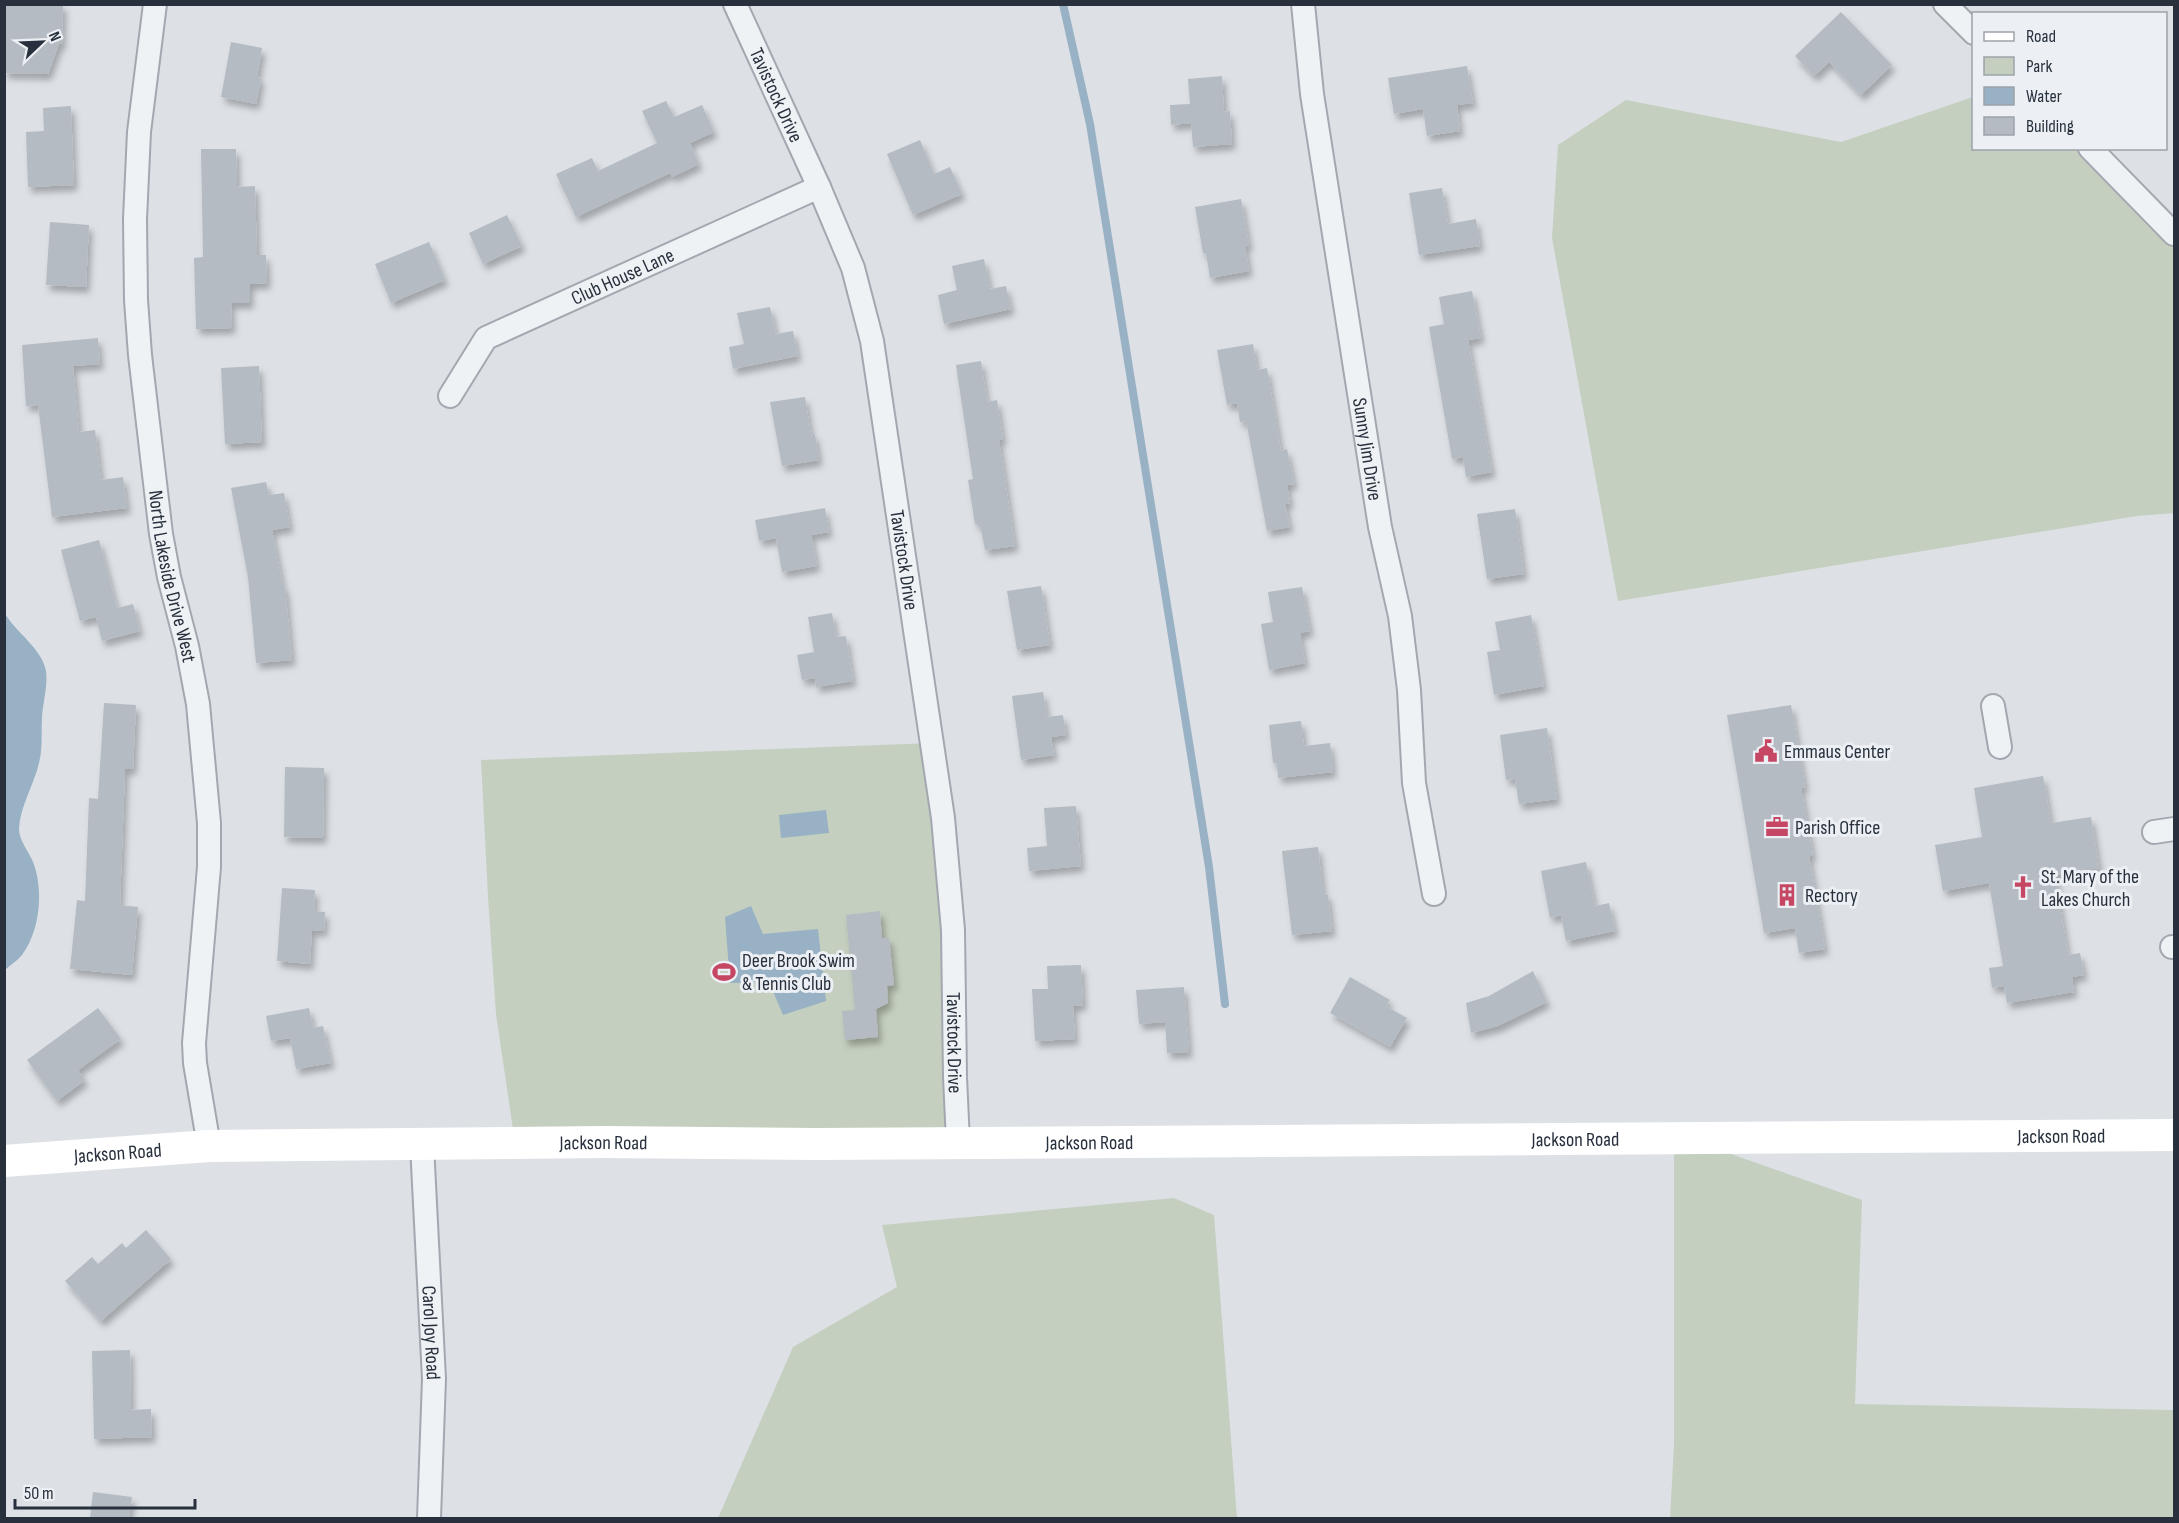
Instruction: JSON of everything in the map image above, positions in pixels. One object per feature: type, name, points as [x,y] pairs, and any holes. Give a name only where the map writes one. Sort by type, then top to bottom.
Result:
[{"type":"street","name":"North Lakeside Drive West","points":[[155,4],[139,132],[135,219],[136,300],[140,355],[161,534],[198,704],[207,801],[209,867],[194,1043],[195,1063],[209,1146]]},
{"type":"street","name":"Tavistock Drive","points":[[735,4],[819,187],[853,268],[872,341],[943,818],[953,930],[958,1142]]},
{"type":"street","name":"Sunny Jim Drive","points":[[1303,4],[1312,94],[1380,527],[1400,615],[1409,690],[1414,783],[1434,894]]},
{"type":"street","points":[[1945,4],[1972,31]]},
{"type":"street","points":[[2092,150],[2175,234]]},
{"type":"street","name":"Club House Lane","points":[[450,396],[486,338],[819,187]]},
{"type":"street","points":[[1993,706],[2000,747]]},
{"type":"street","name":"Jackson Road","points":[[4,1161],[209,1146],[2175,1135]]},
{"type":"street","name":"Carol Joy Road","points":[[422,1145],[434,1379],[433,1458],[429,1518]]},
{"type":"green space","points":[[1972,97],[1972,150],[2091,150],[2174,234],[2174,513],[2137,516],[1618,601],[1552,238],[1558,145],[1626,100],[1841,142]]},
{"type":"green space","name":"Deer Brook Swim & Tennis Club","points":[[932,743],[958,1142],[515,1143],[496,1014],[481,760]]},
{"type":"green space","points":[[1674,1134],[1862,1200],[1855,1404],[2174,1410],[2174,1518],[1670,1518],[1674,1445]]},
{"type":"green space","points":[[1174,1198],[1214,1215],[1237,1518],[718,1518],[793,1347],[897,1287],[882,1225]]},
{"type":"water","points":[[4,612],[34,647],[46,671],[40,757],[22,812],[19,829],[36,873],[38,910],[28,945],[20,957],[5,970]]},
{"type":"water","points":[[826,810],[829,833],[781,838],[779,815]]},
{"type":"water","points":[[751,906],[763,934],[818,929],[826,1001],[783,1015],[769,982],[730,983],[725,917]]},
{"type":"building","points":[[4,4],[63,4],[62,44],[59,44],[48,74],[4,73]]},
{"type":"building","points":[[1841,12],[1892,65],[1861,95],[1829,62],[1814,76],[1795,56]]},
{"type":"building","points":[[231,42],[262,48],[257,77],[261,78],[256,104],[221,97]]},
{"type":"building","points":[[1467,66],[1473,103],[1457,105],[1460,131],[1427,136],[1423,109],[1394,114],[1388,78]]},
{"type":"building","points":[[1222,76],[1224,112],[1230,111],[1232,144],[1193,147],[1191,123],[1171,125],[1170,105],[1190,104],[1188,79]]},
{"type":"building","points":[[666,101],[674,117],[702,105],[714,132],[690,143],[699,164],[672,177],[670,173],[576,217],[556,174],[592,158],[598,171],[657,143],[642,111]]},
{"type":"building","points":[[71,106],[74,185],[28,187],[26,132],[44,131],[43,108]]},
{"type":"building","points":[[920,140],[934,174],[950,167],[962,194],[913,215],[887,154]]},
{"type":"building","points":[[201,149],[236,149],[237,187],[255,186],[257,255],[266,255],[267,283],[250,284],[250,303],[231,303],[232,328],[196,329],[194,258],[203,257]]},
{"type":"building","points":[[1442,188],[1448,224],[1476,219],[1480,246],[1419,255],[1409,193]]},
{"type":"building","points":[[1241,199],[1249,245],[1245,246],[1249,271],[1210,278],[1195,207]]},
{"type":"building","points":[[507,215],[522,246],[483,264],[469,233]]},
{"type":"building","points":[[50,222],[89,225],[86,287],[46,285]]},
{"type":"building","points":[[429,242],[445,280],[391,303],[375,264]]},
{"type":"building","points":[[984,259],[990,289],[1006,286],[1011,309],[944,324],[938,295],[957,290],[952,266]]},
{"type":"building","points":[[1472,291],[1481,338],[1468,340],[1492,472],[1466,477],[1463,457],[1452,459],[1429,327],[1444,324],[1439,297]]},
{"type":"building","points":[[770,307],[776,334],[793,331],[798,356],[733,369],[729,347],[744,344],[737,313]]},
{"type":"building","points":[[98,338],[100,364],[73,366],[79,432],[95,430],[101,480],[123,477],[127,508],[52,517],[38,405],[26,406],[22,345]]},
{"type":"building","points":[[1253,344],[1257,370],[1267,368],[1281,451],[1287,449],[1294,484],[1287,485],[1290,503],[1285,504],[1290,527],[1267,531],[1246,421],[1240,422],[1237,403],[1227,405],[1217,350]]},
{"type":"building","points":[[981,361],[987,402],[997,400],[1003,439],[999,440],[1015,546],[985,550],[980,524],[975,524],[968,480],[973,479],[956,365]]},
{"type":"building","points":[[259,366],[262,442],[225,444],[221,368]]},
{"type":"building","points":[[805,397],[811,435],[815,434],[819,460],[782,466],[770,402]]},
{"type":"building","points":[[266,482],[269,495],[284,493],[290,527],[272,530],[283,587],[285,586],[292,660],[256,663],[248,577],[231,488]]},
{"type":"building","points":[[825,508],[829,532],[811,535],[817,566],[782,572],[776,538],[759,541],[755,520]]},
{"type":"building","points":[[1515,509],[1524,574],[1487,579],[1477,514]]},
{"type":"building","points":[[99,540],[117,608],[133,604],[140,631],[102,641],[96,617],[80,621],[61,550]]},
{"type":"building","points":[[1041,586],[1050,645],[1017,650],[1007,591]]},
{"type":"building","points":[[1302,587],[1310,631],[1300,633],[1305,663],[1269,670],[1261,624],[1273,622],[1268,592]]},
{"type":"building","points":[[832,613],[836,637],[846,636],[853,681],[816,687],[815,678],[802,680],[797,655],[814,652],[808,617]]},
{"type":"building","points":[[1531,615],[1544,686],[1494,695],[1487,652],[1500,650],[1495,622]]},
{"type":"building","points":[[1043,692],[1047,717],[1063,715],[1066,735],[1051,737],[1054,755],[1021,760],[1012,696]]},
{"type":"building","points":[[104,703],[136,705],[133,769],[125,769],[120,905],[138,907],[132,975],[70,969],[77,900],[85,901],[89,798],[98,799]]},
{"type":"building","points":[[1791,705],[1805,787],[1801,788],[1813,856],[1809,856],[1825,949],[1799,953],[1795,928],[1764,933],[1727,715]]},
{"type":"building","points":[[1301,721],[1304,746],[1330,743],[1333,772],[1278,778],[1277,763],[1273,763],[1269,725]]},
{"type":"building","points":[[1547,728],[1557,799],[1519,804],[1515,779],[1506,780],[1500,735]]},
{"type":"building","points":[[285,767],[324,768],[323,838],[284,837]]},
{"type":"building","name":"St. Mary of the Lakes Church","points":[[2043,776],[2051,823],[2091,817],[2099,868],[2055,875],[2068,955],[2080,953],[2084,975],[2072,977],[2074,992],[2007,1003],[2004,986],[1992,988],[1989,968],[2003,966],[1989,883],[1943,891],[1935,845],[1982,837],[1974,788]]},
{"type":"building","points":[[1076,806],[1081,866],[1029,871],[1027,848],[1047,846],[1044,808]]},
{"type":"building","points":[[1318,847],[1323,893],[1328,895],[1332,931],[1292,935],[1282,851]]},
{"type":"building","points":[[1586,862],[1595,906],[1609,903],[1615,931],[1566,941],[1561,915],[1550,918],[1541,871]]},
{"type":"building","points":[[282,888],[315,890],[314,911],[325,912],[324,931],[312,930],[310,964],[277,961]]},
{"type":"building","points":[[880,911],[882,938],[889,938],[894,985],[887,986],[888,1003],[876,1009],[878,1037],[845,1040],[842,1011],[855,1010],[846,915]]},
{"type":"building","points":[[1081,965],[1083,1005],[1073,1006],[1075,1039],[1035,1041],[1032,989],[1048,989],[1047,966]]},
{"type":"building","points":[[1533,971],[1547,1002],[1498,1026],[1471,1033],[1466,1003],[1489,996]]},
{"type":"building","points":[[1350,977],[1390,1000],[1386,1006],[1407,1018],[1390,1047],[1330,1013]]},
{"type":"building","points":[[1184,987],[1189,1052],[1167,1053],[1165,1022],[1139,1024],[1136,990]]},
{"type":"building","points":[[98,1008],[121,1039],[78,1070],[85,1080],[57,1101],[27,1060]]},
{"type":"building","points":[[309,1008],[313,1028],[323,1026],[331,1063],[296,1069],[290,1038],[271,1041],[266,1016]]},
{"type":"building","points":[[146,1230],[171,1259],[101,1321],[65,1281],[92,1257],[98,1264],[122,1243],[126,1248]]},
{"type":"building","points":[[130,1350],[131,1410],[151,1409],[152,1437],[94,1439],[92,1351]]},
{"type":"building","points":[[93,1492],[132,1497],[129,1518],[90,1518]]},
{"type":"waterway","points":[[1063,4],[1090,124],[1209,867],[1225,1004]]},
{"type":"place","name":"Emmaus Center","points":[[1766,751]]},
{"type":"place","name":"Parish Office","points":[[1777,827]]},
{"type":"place","name":"St. Mary of the Lakes Church","points":[[2023,887]]},
{"type":"place","name":"Rectory","points":[[1787,895]]},
{"type":"place","name":"Deer Brook Swim & Tennis Club","points":[[724,972]]}]
